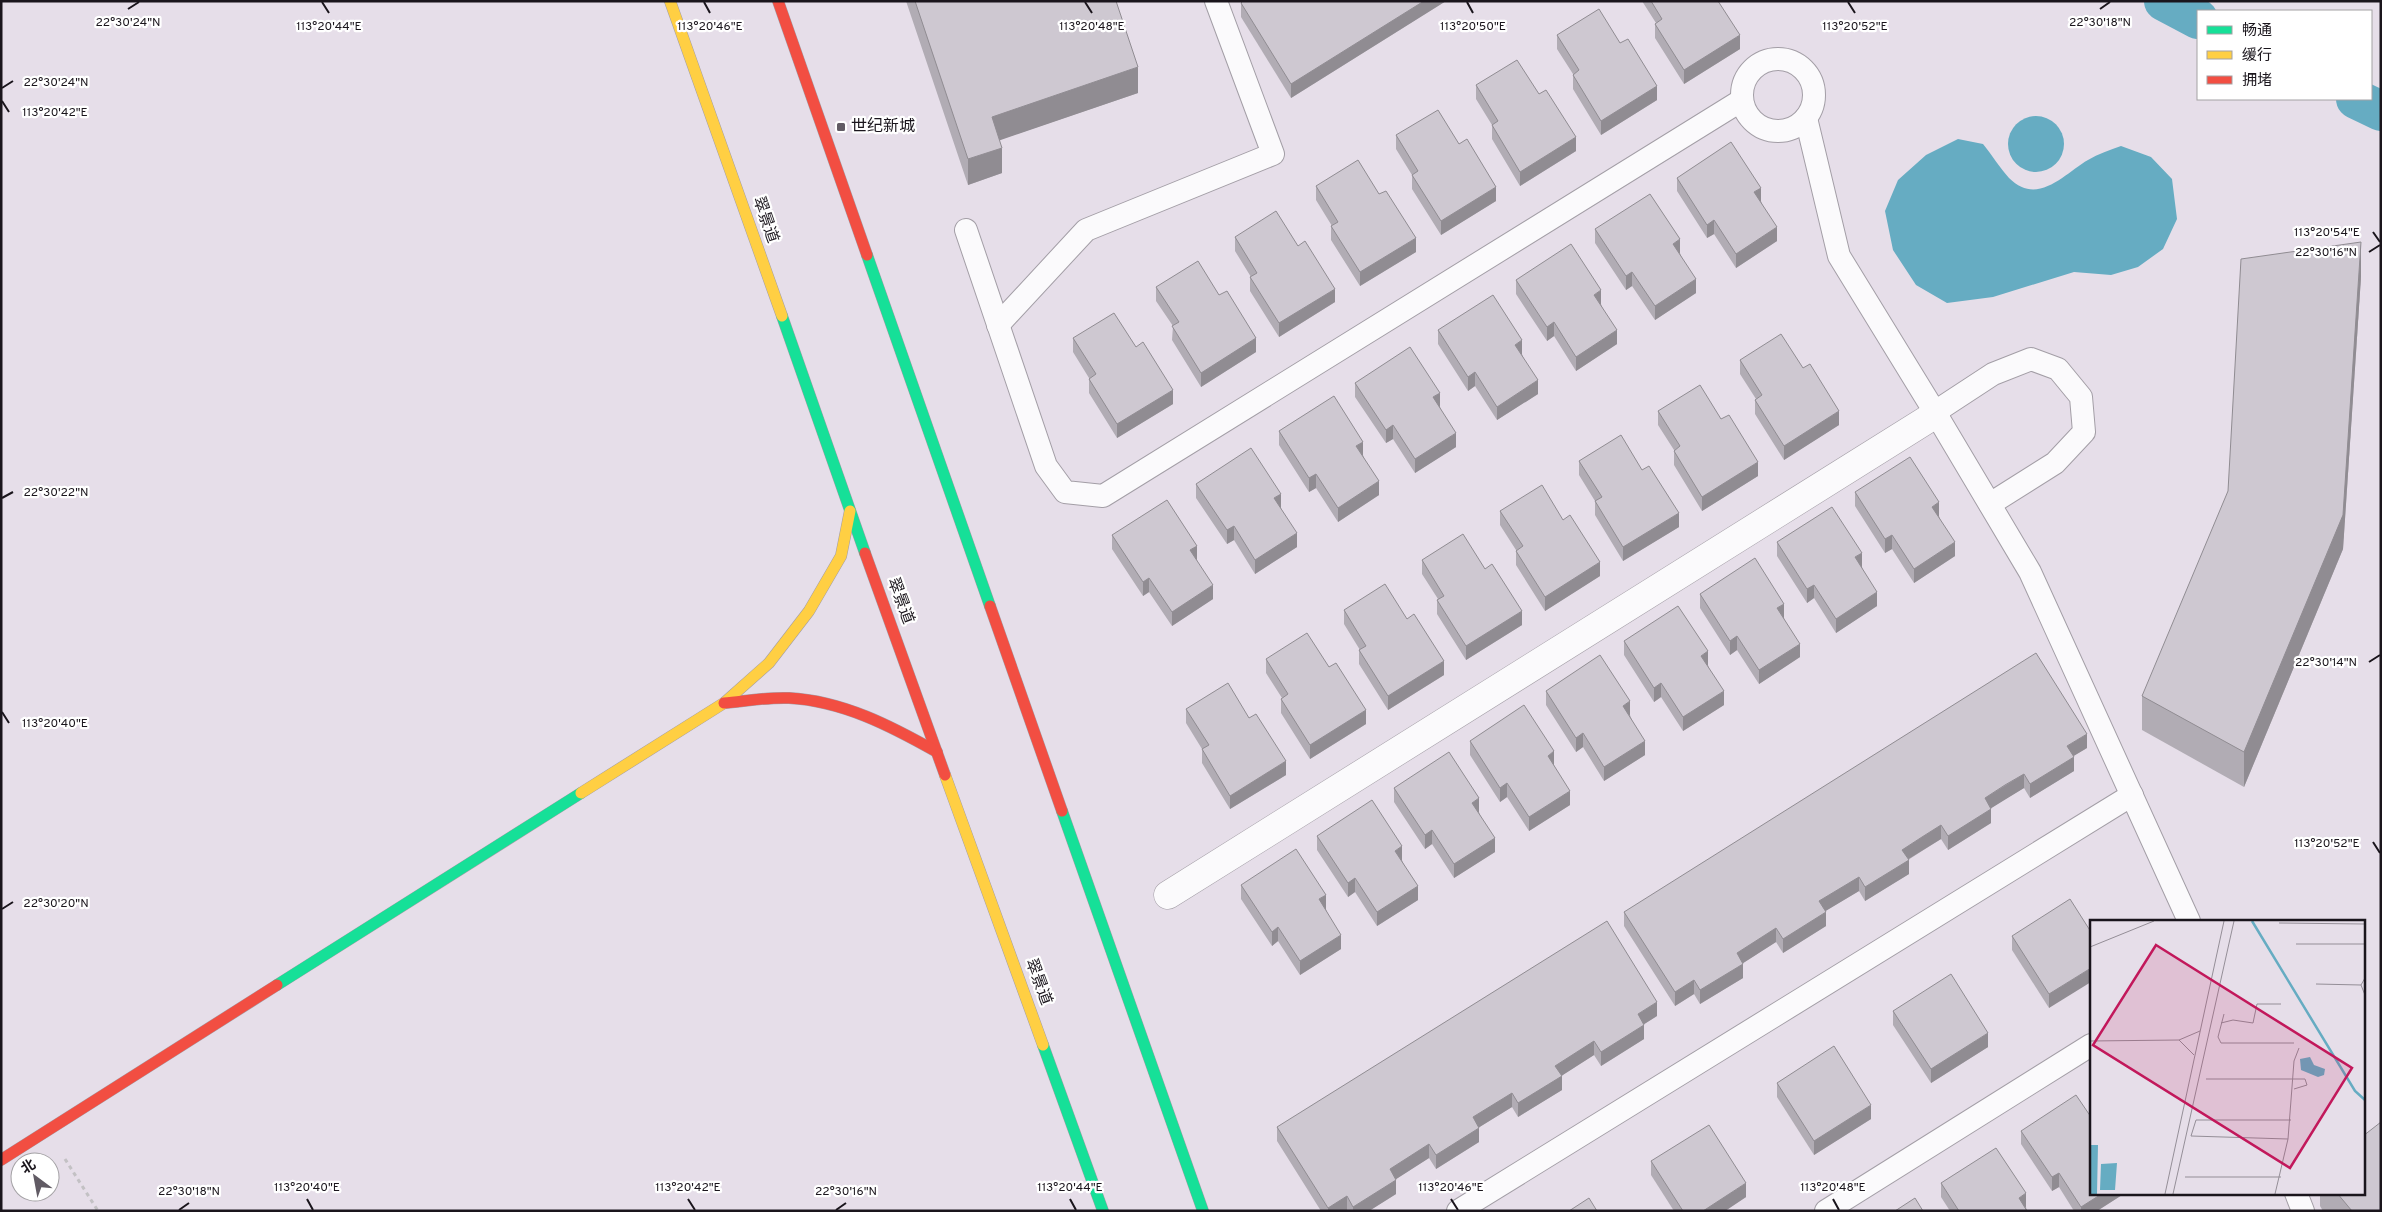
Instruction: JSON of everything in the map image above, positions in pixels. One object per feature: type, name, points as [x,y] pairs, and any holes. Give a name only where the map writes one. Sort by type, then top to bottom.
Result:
[{"type":"main road","name":"翠景道","points":[[670,1],[850,511],[1103,1211]]},
{"type":"main road","points":[[778,1],[1203,1211]]},
{"type":"main road","points":[[1,1160],[724,703],[769,663],[809,611],[841,556],[850,511]]},
{"type":"main road","points":[[724,703],[789,698],[837,706],[886,723],[937,752]]},
{"type":"street","points":[[1168,895],[1936,413]]},
{"type":"lane","points":[[998,325],[1086,230],[1273,154],[1216,1]]},
{"type":"lane","points":[[1776,59],[1788,60],[1808,74],[1813,84],[1812,108],[1806,118],[1786,130],[1762,127],[1752,120],[1742,100],[1743,87],[1747,77],[1754,68],[1765,61],[1776,59]]},
{"type":"lane","points":[[966,230],[1046,466],[1065,492],[1103,496],[1742,100]]},
{"type":"lane","points":[[1806,118],[1839,256],[1936,413],[2030,572],[2189,920]]},
{"type":"lane","points":[[1936,413],[1993,374],[2031,359],[2058,369],[2081,398],[2084,432],[2055,463],[1990,504]]},
{"type":"lane","points":[[1458,1211],[2132,795]]},
{"type":"lane","points":[[1826,1211],[2090,1046]]},
{"type":"lane","points":[[2296,1194],[2303,1211]]},
{"type":"path","points":[[47,1131],[98,1211]]},
{"type":"water","points":[[2036,116],[2047,118],[2056,124],[2062,133],[2064,144],[2062,155],[2056,164],[2047,170],[2036,172],[2025,170],[2016,164],[2010,155],[2008,144],[2010,133],[2016,124],[2025,118]]},
{"type":"water","points":[[1958,139],[1983,144],[2009,178],[2020,186],[2030,189],[2051,185],[2092,158],[2121,146],[2151,157],[2172,179],[2177,219],[2163,249],[2138,267],[2111,275],[2074,272],[1993,297],[1947,303],[1916,285],[1893,250],[1885,211],[1898,180],[1926,155]]},
{"type":"building","points":[[915,1],[1116,1],[1138,67],[992,117],[1002,148],[968,159]]},
{"type":"building","points":[[1243,1],[1424,1],[1291,84],[1241,3]]},
{"type":"building","points":[[1651,1],[1718,1],[1740,35],[1684,70],[1655,24],[1662,19]]},
{"type":"building","points":[[1599,9],[1620,43],[1628,39],[1657,86],[1601,121],[1573,75],[1579,70],[1557,35]]},
{"type":"building","points":[[1517,60],[1539,94],[1546,90],[1576,137],[1520,172],[1492,125],[1498,121],[1476,85]]},
{"type":"building","points":[[1438,110],[1459,144],[1467,139],[1496,187],[1441,221],[1412,175],[1418,171],[1396,135]]},
{"type":"building","points":[[1731,142],[1761,188],[1754,192],[1777,227],[1736,254],[1714,220],[1707,225],[1677,178]]},
{"type":"building","points":[[1358,160],[1379,194],[1386,191],[1416,238],[1360,272],[1331,226],[1338,222],[1316,186]]},
{"type":"building","points":[[1650,194],[1680,239],[1673,244],[1696,279],[1655,306],[1632,272],[1626,276],[1595,229]]},
{"type":"building","points":[[1276,211],[1298,246],[1305,241],[1335,289],[1279,323],[1250,277],[1257,273],[1235,237]]},
{"type":"building","points":[[2361,242],[2343,515],[2244,752],[2142,696],[2228,491],[2241,259]]},
{"type":"building","points":[[1571,244],[1601,290],[1594,295],[1617,330],[1576,357],[1554,322],[1547,327],[1516,280]]},
{"type":"building","points":[[1198,261],[1219,295],[1227,291],[1256,338],[1201,373],[1172,326],[1179,322],[1156,287]]},
{"type":"building","points":[[1493,295],[1522,340],[1515,345],[1538,380],[1497,407],[1475,372],[1468,377],[1438,330]]},
{"type":"building","points":[[1114,313],[1136,347],[1143,342],[1173,390],[1117,424],[1089,379],[1096,374],[1073,338]]},
{"type":"building","points":[[1781,334],[1803,368],[1810,364],[1839,411],[1784,446],[1755,400],[1762,395],[1740,360]]},
{"type":"building","points":[[1410,347],[1440,393],[1433,397],[1456,433],[1415,459],[1393,425],[1386,430],[1355,383]]},
{"type":"building","points":[[1700,385],[1721,419],[1729,415],[1758,462],[1702,497],[1674,451],[1680,446],[1658,411]]},
{"type":"building","points":[[1334,396],[1363,442],[1356,446],[1379,481],[1338,508],[1316,474],[1309,478],[1279,431]]},
{"type":"building","points":[[1621,435],[1642,470],[1649,466],[1679,513],[1623,547],[1595,501],[1602,497],[1579,461]]},
{"type":"building","points":[[1251,448],[1281,494],[1274,498],[1297,533],[1255,560],[1234,526],[1227,530],[1196,484]]},
{"type":"building","points":[[1910,457],[1939,502],[1932,507],[1955,542],[1914,569],[1892,535],[1885,539],[1855,492]]},
{"type":"building","points":[[1542,485],[1563,520],[1570,515],[1600,562],[1545,597],[1516,551],[1523,546],[1500,511]]},
{"type":"building","points":[[1167,500],[1197,546],[1190,550],[1213,585],[1172,612],[1149,578],[1143,582],[1112,535]]},
{"type":"building","points":[[1832,507],[1862,553],[1855,557],[1877,592],[1836,619],[1814,585],[1807,589],[1777,542]]},
{"type":"building","points":[[1463,534],[1485,569],[1492,564],[1522,611],[1466,646],[1437,600],[1444,596],[1422,560]]},
{"type":"building","points":[[1755,558],[1784,604],[1777,608],[1800,644],[1759,670],[1737,636],[1730,641],[1700,594]]},
{"type":"building","points":[[1385,584],[1407,619],[1414,614],[1444,661],[1388,696],[1359,650],[1366,646],[1344,610]]},
{"type":"building","points":[[1678,606],[1708,651],[1701,656],[1724,691],[1683,717],[1661,683],[1654,688],[1624,641]]},
{"type":"building","points":[[1307,633],[1329,667],[1336,663],[1366,710],[1310,745],[1281,699],[1288,694],[1266,659]]},
{"type":"building","points":[[2036,653],[2087,734],[2067,746],[2074,757],[2030,784],[2024,774],[2005,785],[1985,798],[1991,809],[1948,836],[1941,825],[1902,850],[1909,860],[1865,887],[1859,877],[1819,901],[1826,912],[1783,939],[1776,928],[1737,953],[1743,964],[1700,990],[1694,980],[1675,992],[1624,912]]},
{"type":"building","points":[[1600,655],[1630,701],[1623,706],[1645,741],[1604,767],[1583,733],[1576,738],[1546,691]]},
{"type":"building","points":[[1228,683],[1249,718],[1256,714],[1286,761],[1230,796],[1202,749],[1209,745],[1186,709]]},
{"type":"building","points":[[1524,705],[1554,751],[1548,756],[1570,791],[1529,817],[1507,783],[1500,788],[1470,741]]},
{"type":"building","points":[[1449,752],[1479,798],[1472,803],[1495,838],[1454,864],[1432,830],[1425,835],[1394,788]]},
{"type":"building","points":[[1372,800],[1402,846],[1395,851],[1418,886],[1377,912],[1355,878],[1348,883],[1317,836]]},
{"type":"building","points":[[1296,849],[1326,895],[1319,899],[1341,935],[1300,961],[1278,927],[1272,932],[1241,885]]},
{"type":"building","points":[[2070,899],[2090,930],[2090,969],[2049,994],[2012,936]]},
{"type":"building","points":[[1607,921],[1657,1002],[1638,1014],[1644,1025],[1601,1052],[1594,1041],[1555,1066],[1562,1076],[1518,1103],[1512,1093],[1473,1117],[1479,1128],[1436,1155],[1429,1144],[1390,1169],[1396,1180],[1353,1207],[1347,1196],[1328,1208],[1277,1127]]},
{"type":"building","points":[[1951,974],[1988,1033],[1931,1069],[1893,1011]]},
{"type":"building","points":[[1834,1046],[1871,1105],[1814,1141],[1777,1083]]},
{"type":"building","points":[[2076,1095],[2090,1116],[2090,1194],[2101,1194],[2081,1207],[2059,1173],[2052,1177],[2021,1131]]},
{"type":"building","points":[[2381,1122],[2381,1211],[2352,1211],[2338,1194],[2364,1194],[2364,1135]]},
{"type":"building","points":[[1709,1125],[1746,1183],[1703,1211],[1683,1211],[1651,1161]]},
{"type":"building","points":[[1996,1148],[2026,1193],[2019,1198],[2027,1211],[1959,1211],[1941,1183]]},
{"type":"building","points":[[1589,1198],[1597,1211],[1569,1211]]},
{"type":"building","points":[[1915,1198],[1923,1211],[1895,1211]]},
{"type":"waterway","points":[[2164,1],[2197,18]]},
{"type":"waterway","points":[[2358,100],[2381,111]]},
{"type":"traffic: fast","points":[[867,255],[990,606]]},
{"type":"traffic: fast","points":[[782,316],[865,553]]},
{"type":"traffic: fast","points":[[277,985],[581,793]]},
{"type":"traffic: fast","points":[[1062,811],[1203,1211]]},
{"type":"traffic: fast","points":[[1043,1045],[1103,1211]]},
{"type":"traffic: slow","points":[[670,1],[782,316]]},
{"type":"traffic: slow","points":[[581,793],[724,703],[769,663],[809,611],[841,556],[850,511]]},
{"type":"traffic: slow","points":[[945,775],[1043,1045]]},
{"type":"traffic: jam","points":[[778,1],[867,255]]},
{"type":"traffic: jam","points":[[865,553],[945,775]]},
{"type":"traffic: jam","points":[[990,606],[1062,811]]},
{"type":"traffic: jam","points":[[724,703],[789,698],[828,704],[866,716],[937,752]]},
{"type":"traffic: jam","points":[[1,1160],[277,985]]},
{"type":"place","name":"世纪新城","points":[[841,127]]}]
